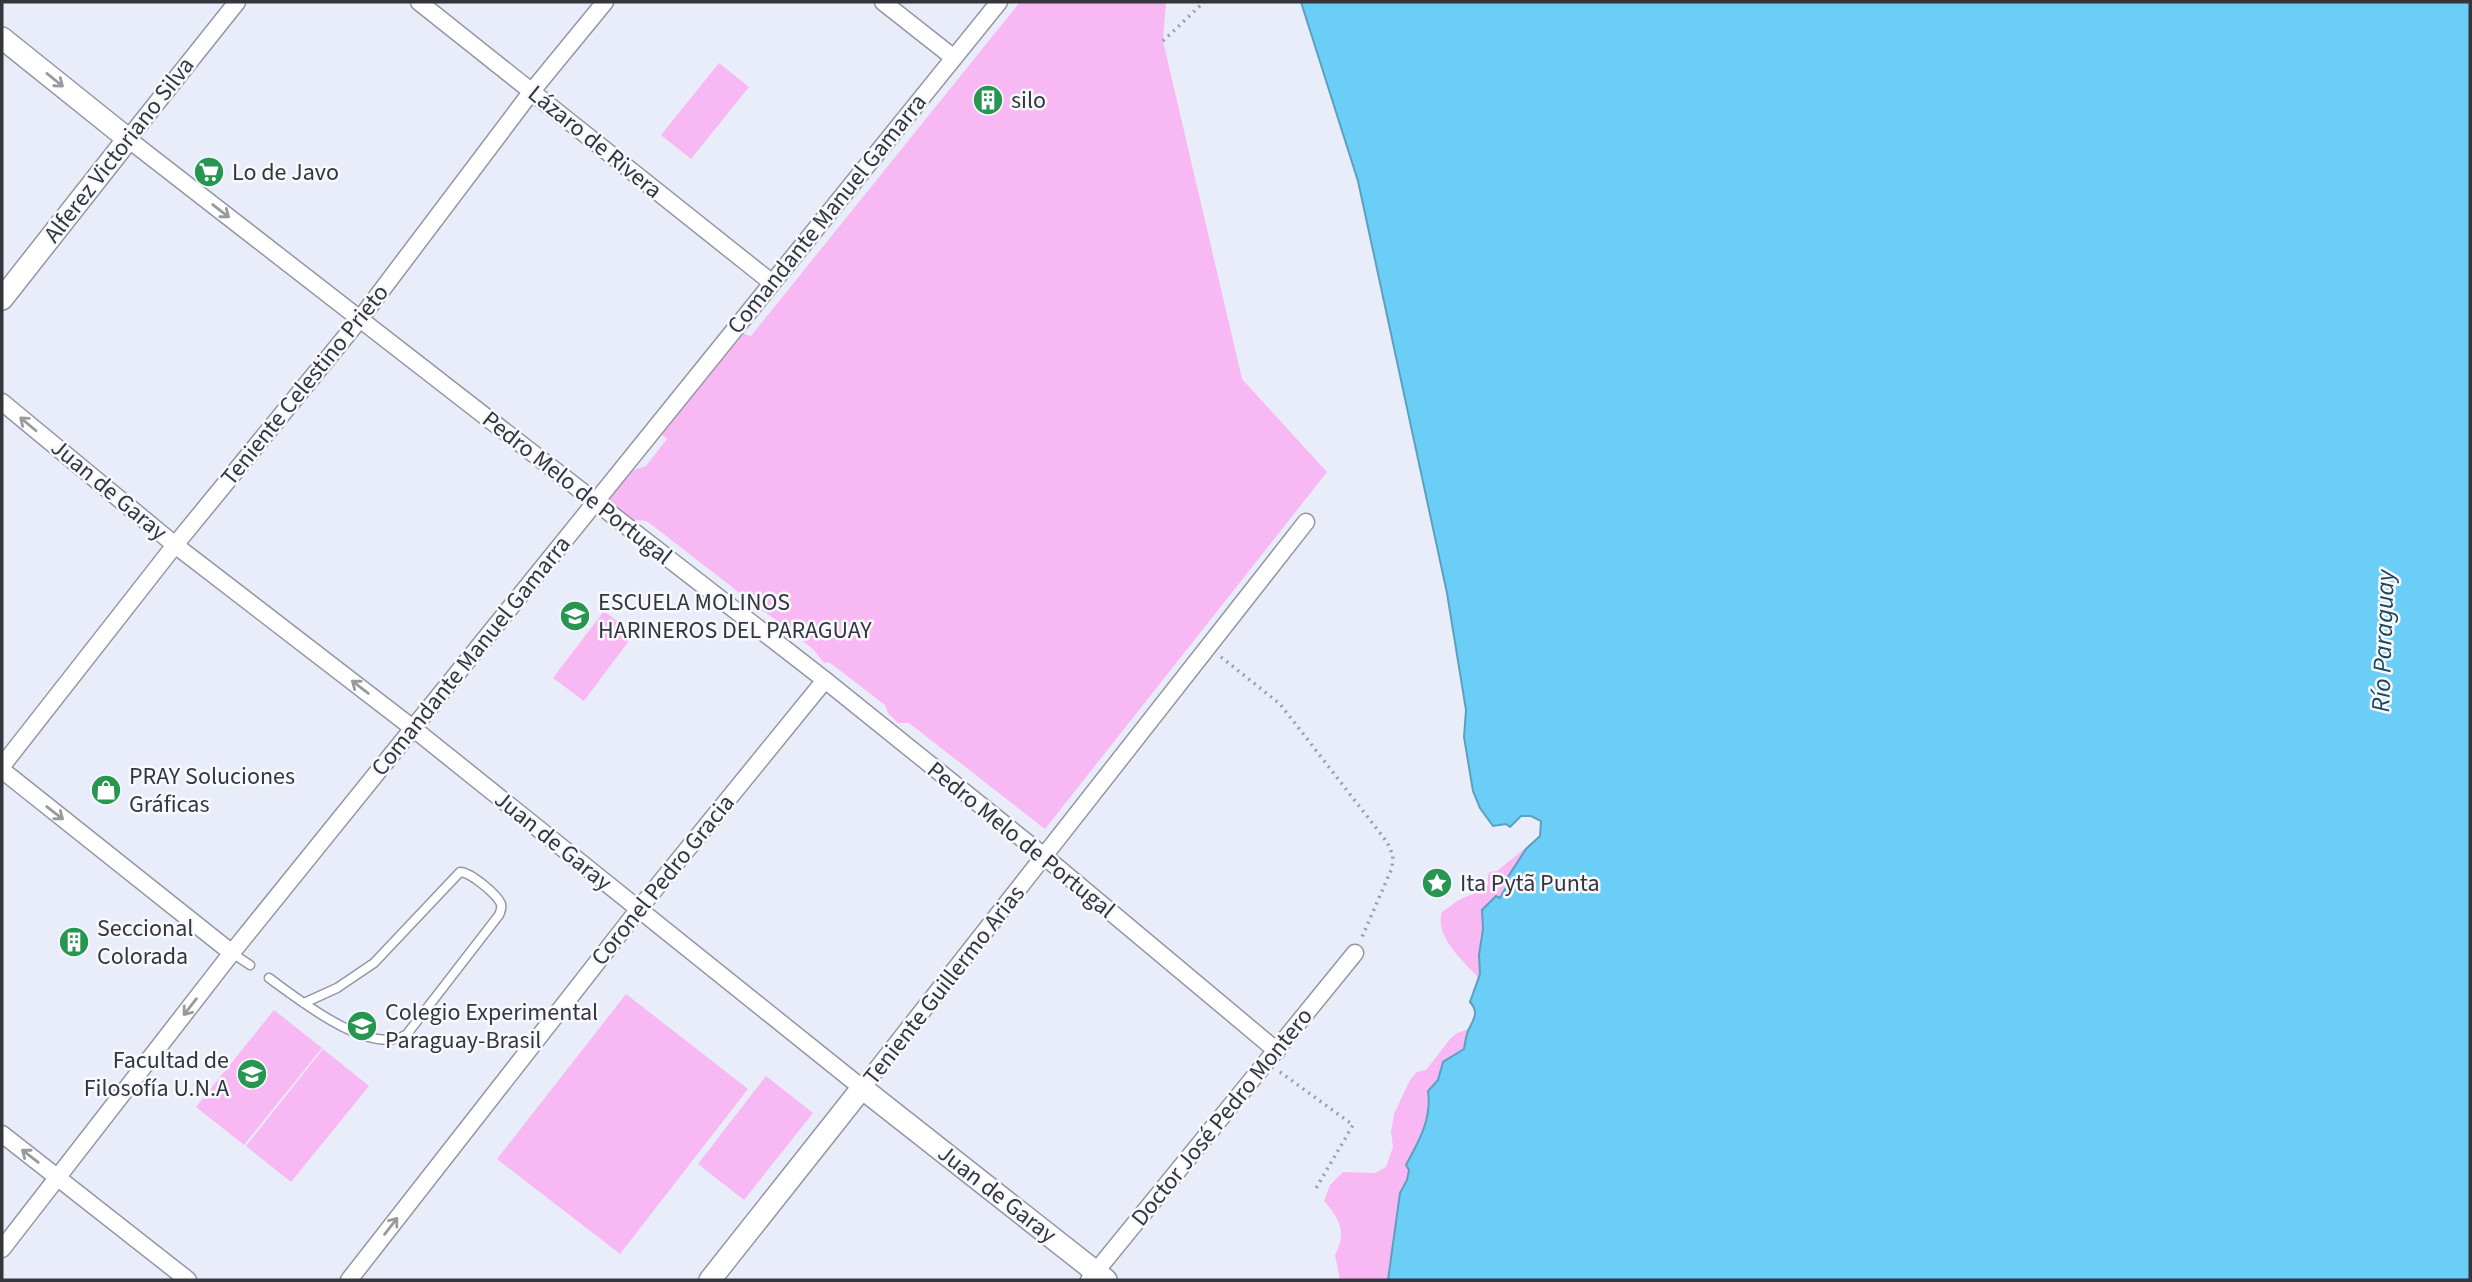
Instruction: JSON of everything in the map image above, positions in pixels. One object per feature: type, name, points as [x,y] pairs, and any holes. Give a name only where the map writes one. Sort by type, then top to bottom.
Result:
[{"type":"street","name":"Alferez Victoriano Silva","points":[[2,299],[237,2]]},
{"type":"street","name":"Lázaro de Rivera","points":[[419,2],[771,282]]},
{"type":"street","name":"Teniente Celestino Prieto","points":[[2,768],[175,545],[360,318],[532,92],[606,2]]},
{"type":"street","points":[[883,2],[954,58]]},
{"type":"street","name":"Comandante Manuel Gamarra","points":[[2,1249],[232,953],[414,729],[593,502],[999,2]]},
{"type":"street","name":"Pedro Melo de Portugal","points":[[2,38],[593,502],[825,680],[1045,857],[1272,1057]]},
{"type":"street","name":"Juan de Garay","points":[[2,402],[175,545],[414,729],[1097,1278]]},
{"type":"street","name":"Teniente Guillermo Arias","points":[[710,1280],[1306,522]]},
{"type":"street","name":"Coronel Pedro Gracia","points":[[349,1280],[638,910],[825,680]]},
{"type":"street","points":[[2,768],[232,953]]},
{"type":"street","name":"Doctor José Pedro Montero","points":[[1097,1278],[1355,953]]},
{"type":"street","points":[[2,1134],[188,1280]]},
{"type":"lane","points":[[269,978],[304,1003],[346,1029],[379,1041],[402,1038],[499,915],[499,900],[471,874],[460,872],[374,962],[337,988],[304,1003]]},
{"type":"lane","points":[[232,953],[250,965]]},
{"type":"path","points":[[1163,41],[1204,2]]},
{"type":"path","points":[[1209,647],[1280,704],[1387,842],[1393,855],[1392,868],[1355,953]]},
{"type":"path","points":[[1272,1057],[1353,1125],[1315,1190]]},
{"type":"shaded area","points":[[1020,2],[1166,2],[1163,41],[1242,379],[1327,472],[1045,829],[909,723],[898,723],[888,713],[885,705],[829,662],[824,663],[813,649],[764,611],[757,613],[745,597],[648,522],[617,519],[606,500],[622,474],[646,466],[667,439],[660,433],[738,332],[751,336]]},
{"type":"shaded area","points":[[719,63],[749,87],[691,159],[661,135]]},
{"type":"shaded area","points":[[604,611],[634,634],[584,701],[553,678]]},
{"type":"shaded area","points":[[1540,836],[1526,849],[1499,898],[1482,910],[1479,982],[1446,938],[1442,929],[1442,912],[1458,900],[1485,888],[1490,872],[1497,871]]},
{"type":"shaded area","points":[[626,994],[748,1089],[620,1254],[497,1159]]},
{"type":"shaded area","points":[[274,1010],[322,1048],[244,1145],[196,1107]]},
{"type":"shaded area","points":[[1469,1029],[1464,1050],[1443,1062],[1438,1080],[1428,1091],[1427,1121],[1406,1165],[1409,1170],[1407,1180],[1400,1193],[1388,1280],[1340,1280],[1335,1255],[1341,1240],[1340,1227],[1324,1201],[1330,1185],[1343,1172],[1375,1173],[1386,1167],[1393,1147],[1391,1132],[1394,1114],[1410,1080],[1417,1072],[1426,1070],[1450,1039]]},
{"type":"shaded area","points":[[323,1049],[369,1086],[291,1182],[246,1146]]},
{"type":"shaded area","points":[[766,1076],[813,1113],[744,1200],[698,1164]]},
{"type":"water","name":"Río Paraguay","points":[[1301,2],[2470,2],[2470,1280],[1388,1280],[1400,1193],[1407,1180],[1409,1170],[1406,1165],[1426,1120],[1428,1091],[1438,1080],[1443,1062],[1464,1049],[1467,1033],[1475,1016],[1470,1002],[1480,974],[1482,910],[1496,896],[1500,898],[1509,882],[1506,880],[1526,849],[1540,836],[1541,821],[1531,816],[1521,816],[1510,827],[1506,824],[1493,826],[1480,808],[1473,791],[1464,737],[1466,710],[1447,593],[1358,181]]},
{"type":"place","name":"silo","points":[[988,100]]},
{"type":"place","name":"Lo de Javo","points":[[209,172]]},
{"type":"place","name":"ESCUELA MOLINOS HARINEROS DEL PARAGUAY","points":[[575,616]]},
{"type":"place","name":"PRAY Soluciones Gráficas","points":[[106,790]]},
{"type":"place","name":"Ita Pytã Punta","points":[[1437,883]]},
{"type":"place","name":"Seccional Colorada","points":[[74,942]]},
{"type":"place","name":"Colegio Experimental Paraguay-Brasil","points":[[362,1026]]},
{"type":"place","name":"Facultad de Filosofía U.N.A","points":[[252,1074]]}]
